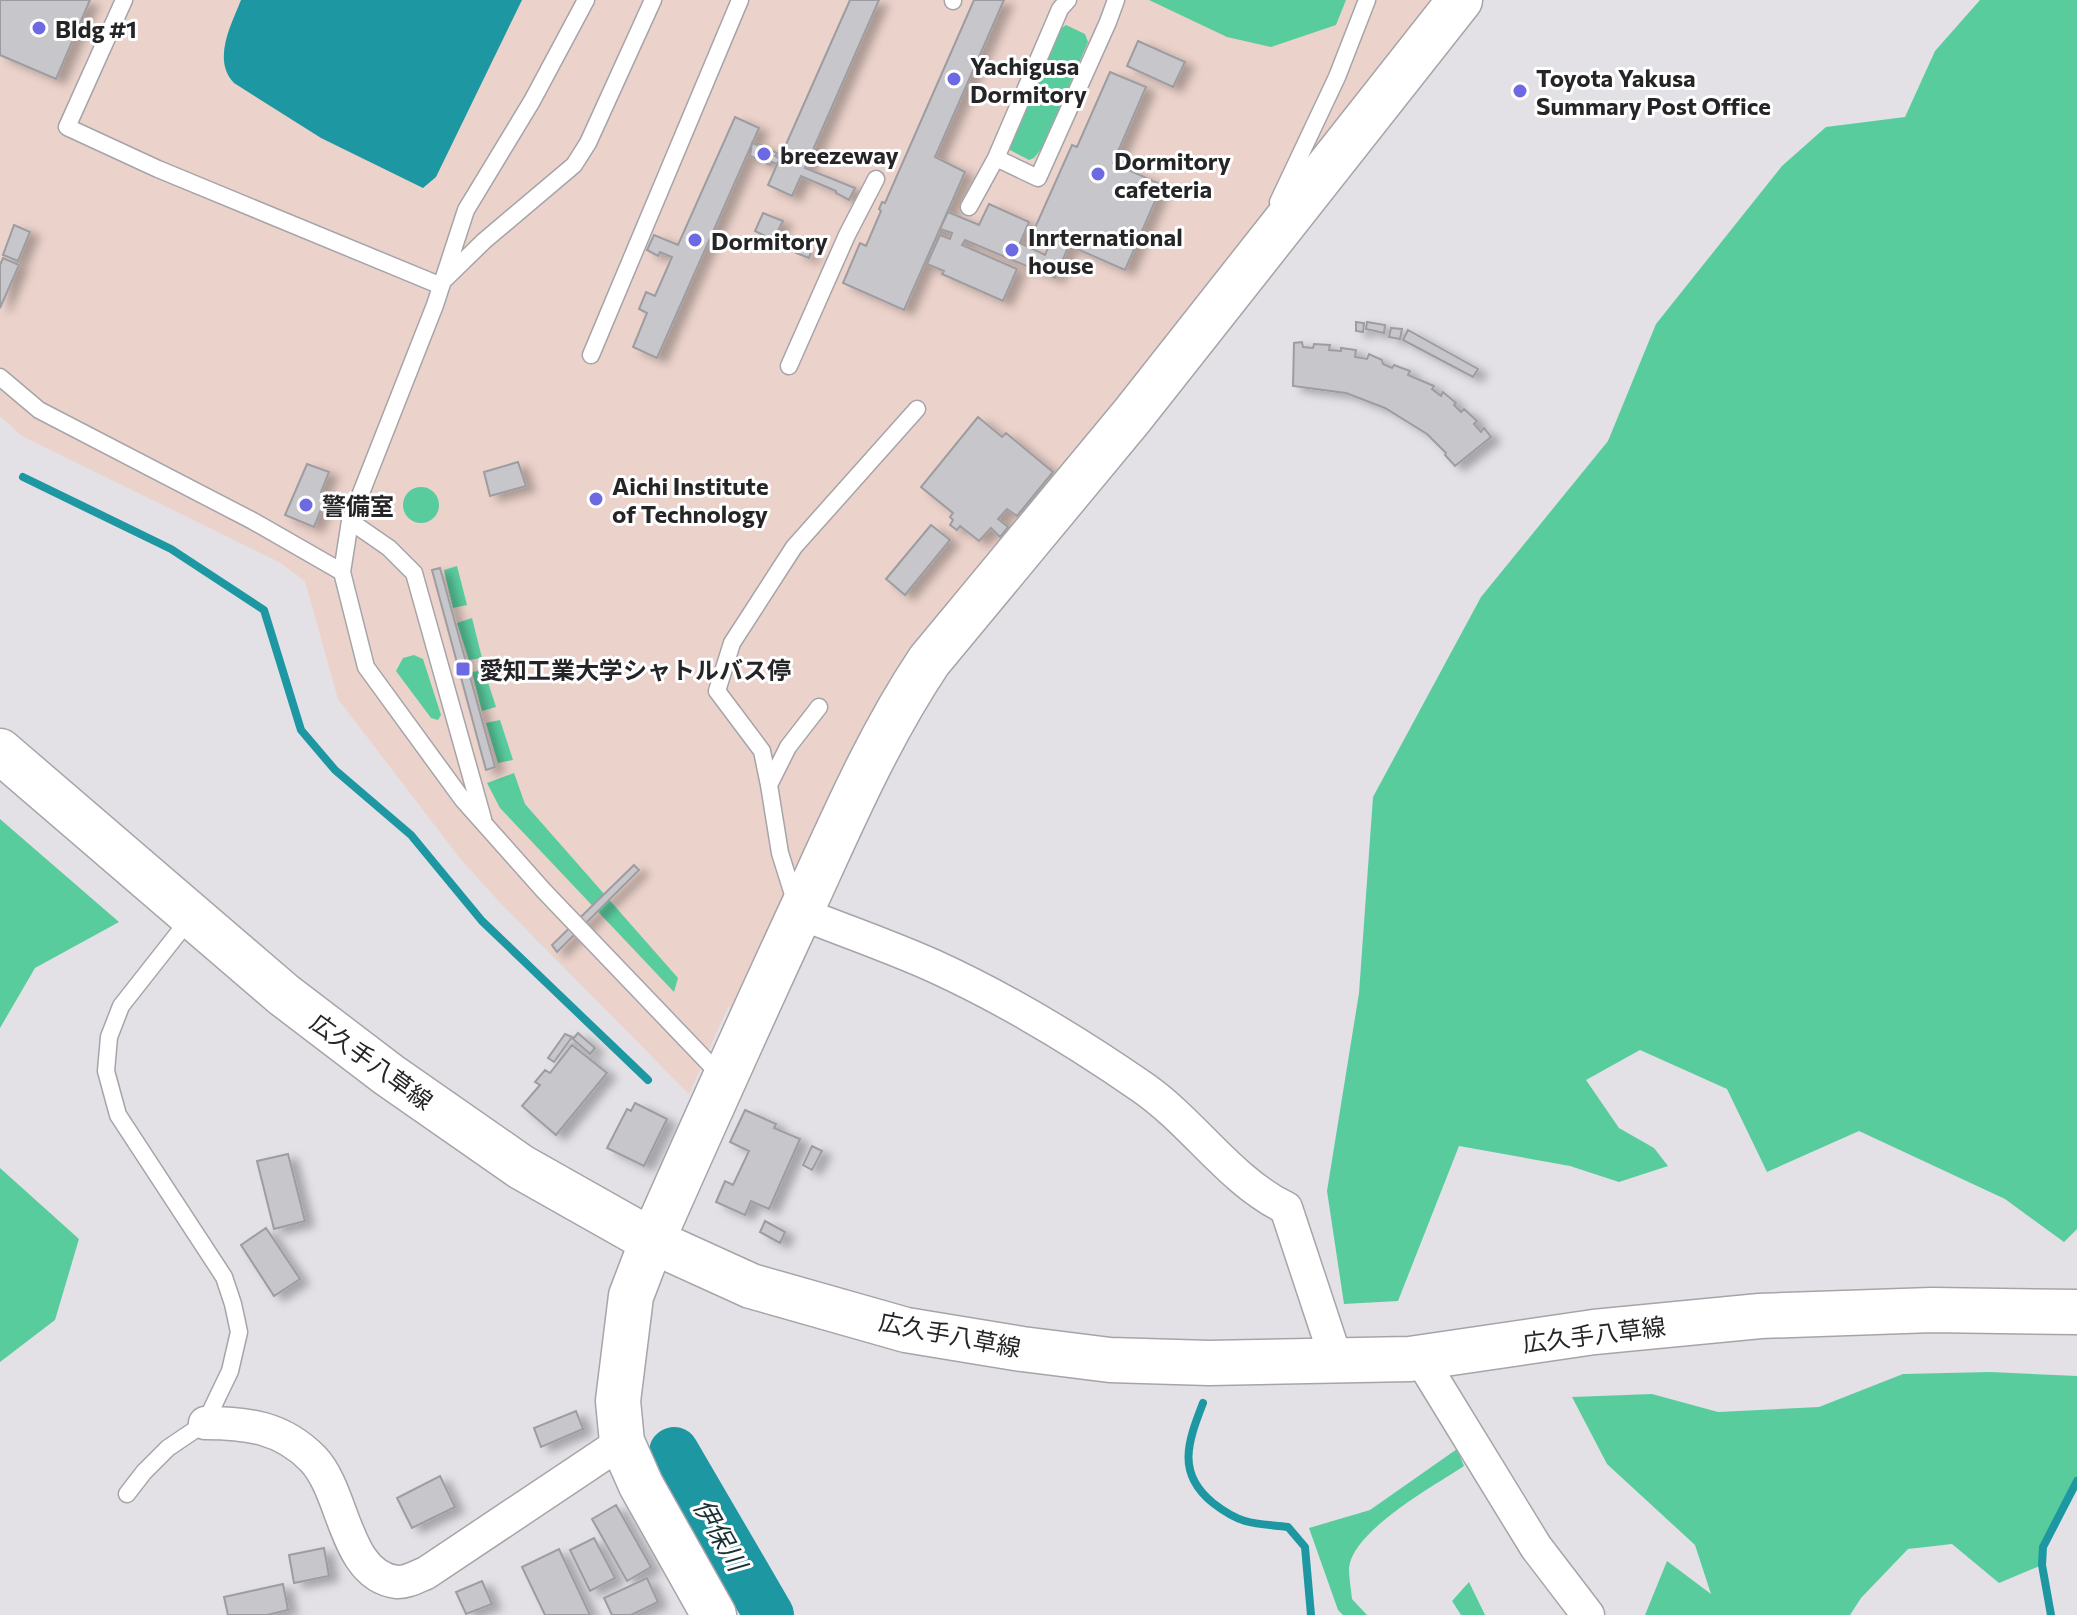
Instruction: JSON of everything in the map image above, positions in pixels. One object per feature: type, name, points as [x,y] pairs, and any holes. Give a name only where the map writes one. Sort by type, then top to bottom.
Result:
[{"type":"main road","points":[[714,1615],[641,1485],[622,1442],[618,1401],[631,1296],[652,1241],[800,913],[874,754],[929,661],[1132,416],[1460,0]]},
{"type":"main road","name":"広久手八草線","points":[[0,751],[284,995],[389,1075],[521,1167],[652,1241],[751,1286],[906,1330],[1110,1360],[1209,1363],[1436,1356],[1594,1332],[1760,1316],[1932,1310],[2077,1312]]},
{"type":"street","points":[[800,913],[935,966],[1008,1003],[1080,1046],[1146,1089],[1262,1196],[1286,1208],[1336,1359],[1422,1361],[1536,1547],[1588,1615]]},
{"type":"street","points":[[205,1423],[241,1423],[265,1428],[291,1442],[314,1460],[329,1483],[359,1557],[378,1576],[399,1582],[426,1573],[622,1442]]},
{"type":"lane","points":[[124,0],[67,127],[158,169],[439,285]]},
{"type":"lane","points":[[586,0],[532,101],[466,210],[439,285],[435,305],[350,521],[342,572],[366,667],[463,800],[544,891],[724,1079]]},
{"type":"lane","points":[[439,285],[484,241],[574,165],[588,143],[653,0]]},
{"type":"lane","points":[[591,355],[740,0]]},
{"type":"lane","points":[[969,207],[996,158],[1060,9],[1068,0]]},
{"type":"lane","points":[[996,158],[1038,178],[1116,0]]},
{"type":"lane","points":[[1249,265],[1337,77],[1367,0]]},
{"type":"lane","points":[[789,366],[847,235],[876,179]]},
{"type":"lane","points":[[0,377],[39,410],[253,521],[342,572]]},
{"type":"lane","points":[[800,913],[780,853],[762,751],[717,691],[732,643],[794,547],[917,409]]},
{"type":"lane","points":[[350,521],[389,548],[414,573],[484,824]]},
{"type":"lane","points":[[769,785],[788,747],[819,707]]},
{"type":"lane","points":[[127,1494],[168,1448],[205,1423],[230,1371],[239,1332],[224,1277],[118,1115],[106,1071],[109,1037],[121,1006],[192,916]]},
{"type":"shaded area","name":"Aichi Institute of Technology","points":[[0,0],[1436,0],[1107,420],[959,597],[738,1010],[728,1007],[689,1094],[462,861],[338,699],[305,581],[279,562],[22,436],[0,416]]},
{"type":"green space","points":[[1149,0],[1346,0],[1336,25],[1271,47],[1227,37]]},
{"type":"green space","points":[[1980,0],[2077,0],[2077,1229],[2064,1242],[2005,1199],[1859,1131],[1767,1172],[1727,1089],[1640,1050],[1586,1080],[1619,1128],[1654,1148],[1668,1166],[1619,1182],[1570,1166],[1459,1146],[1398,1301],[1344,1304],[1327,1191],[1359,993],[1373,797],[1481,597],[1608,441],[1656,324],[1782,166],[1826,127],[1905,117],[1935,51]]},
{"type":"green space","points":[[1066,25],[1085,34],[1088,42],[1043,147],[1029,160],[1010,150],[1012,135],[1060,29]]},
{"type":"green space","points":[[421,487],[434,492],[439,505],[434,518],[421,523],[408,518],[403,505],[408,492]]},
{"type":"green space","points":[[457,566],[467,605],[453,608],[444,570]]},
{"type":"green space","points":[[472,618],[482,658],[469,660],[457,623]]},
{"type":"green space","points":[[414,655],[423,659],[441,715],[438,720],[431,718],[396,671],[403,658]]},
{"type":"green space","points":[[484,670],[496,707],[482,711],[472,672]]},
{"type":"green space","points":[[500,720],[513,760],[498,763],[486,723]]},
{"type":"green space","points":[[514,773],[525,804],[678,978],[674,992],[500,808],[487,783]]},
{"type":"green space","points":[[0,819],[119,922],[35,968],[0,1028]]},
{"type":"green space","points":[[0,1168],[79,1239],[55,1320],[0,1362]]},
{"type":"green space","points":[[1990,1372],[2077,1376],[2077,1481],[2043,1547],[2042,1565],[1999,1583],[1952,1544],[1908,1549],[1861,1598],[1850,1615],[1645,1615],[1667,1561],[1711,1594],[1695,1545],[1607,1464],[1572,1397],[1652,1394],[1718,1412],[1819,1407],[1903,1374]]},
{"type":"green space","points":[[1457,1449],[1464,1466],[1397,1510],[1364,1539],[1349,1568],[1352,1599],[1367,1615],[1343,1615],[1338,1610],[1309,1528],[1370,1510]]},
{"type":"green space","points":[[1469,1582],[1485,1615],[1461,1615],[1452,1601]]},
{"type":"water","points":[[241,0],[522,0],[436,177],[423,188],[321,138],[234,83],[224,64],[224,53]]},
{"type":"building","name":"Bldg #1","points":[[0,0],[90,0],[56,79],[0,55]]},
{"type":"building","points":[[850,0],[879,0],[805,168],[855,188],[849,200],[801,176],[792,196],[768,185]]},
{"type":"building","name":"Yachigusa Dormitory","points":[[974,0],[1004,0],[935,157],[965,172],[904,310],[843,283],[860,243],[866,246],[882,202],[885,203]]},
{"type":"building","points":[[1138,41],[1185,62],[1173,87],[1127,66]]},
{"type":"building","name":"Dormitory cafeteria","points":[[1110,72],[1146,87],[1113,163],[1162,185],[1125,270],[1034,230],[1072,145],[1077,147]]},
{"type":"building","name":"Dormitory","points":[[735,117],[759,128],[657,358],[633,347],[647,313],[639,309],[646,292],[655,296],[672,257],[660,252],[658,256],[647,250],[654,235],[678,245]]},
{"type":"building","name":"breezeway","points":[[752,143],[777,153],[775,156],[780,159],[777,164],[772,162],[770,165],[750,156]]},
{"type":"building","name":"Inrternational house","points":[[989,204],[1029,222],[1020,243],[1045,255],[1052,238],[1069,245],[1055,278],[965,240],[962,245],[1017,269],[1003,301],[942,274],[944,271],[927,264],[940,235],[950,239],[952,233],[940,229],[948,212],[979,225]]},
{"type":"building","points":[[763,213],[783,221],[773,240],[755,231]]},
{"type":"building","points":[[14,225],[30,232],[18,261],[3,255]]},
{"type":"building","points":[[798,247],[811,252],[809,258],[796,253]]},
{"type":"building","points":[[3,258],[19,265],[0,308],[0,265]]},
{"type":"building","points":[[1356,322],[1364,323],[1363,332],[1356,331]]},
{"type":"building","points":[[1367,322],[1385,325],[1384,333],[1366,329]]},
{"type":"building","points":[[1391,328],[1402,329],[1400,339],[1389,337]]},
{"type":"building","points":[[1408,330],[1478,369],[1473,377],[1403,340]]},
{"type":"building","points":[[1302,342],[1303,347],[1313,348],[1314,344],[1330,345],[1329,350],[1356,350],[1355,357],[1367,359],[1369,354],[1392,368],[1394,365],[1410,371],[1408,375],[1434,386],[1432,389],[1441,396],[1443,392],[1461,412],[1464,409],[1477,421],[1474,424],[1481,432],[1484,428],[1491,437],[1455,466],[1427,434],[1385,408],[1346,393],[1293,386],[1294,343]]},
{"type":"building","points":[[978,417],[1002,437],[1006,433],[1053,472],[1017,516],[1007,509],[998,519],[1008,527],[1000,537],[991,528],[979,541],[960,526],[957,530],[950,525],[953,513],[921,487]]},
{"type":"building","points":[[518,462],[526,486],[490,496],[484,472]]},
{"type":"building","name":"警備室","points":[[307,464],[329,472],[321,492],[327,495],[314,527],[285,515]]},
{"type":"building","points":[[931,525],[950,540],[905,595],[886,579]]},
{"type":"building","name":"愛知工業大学シャトルバス停","points":[[440,568],[495,767],[486,770],[432,570]]},
{"type":"building","points":[[634,865],[639,870],[557,952],[552,945]]},
{"type":"building","points":[[578,1033],[595,1048],[590,1054],[573,1039]]},
{"type":"building","points":[[565,1034],[572,1037],[554,1062],[548,1058]]},
{"type":"building","points":[[572,1045],[607,1073],[556,1135],[522,1106],[540,1085],[535,1082],[545,1070],[550,1073]]},
{"type":"building","points":[[635,1103],[667,1119],[644,1166],[607,1148],[627,1109],[631,1111]]},
{"type":"building","points":[[745,1110],[800,1139],[769,1209],[751,1201],[745,1215],[716,1202],[725,1181],[733,1185],[749,1151],[730,1142]]},
{"type":"building","points":[[812,1146],[822,1151],[812,1170],[803,1165]]},
{"type":"building","points":[[288,1154],[305,1221],[274,1229],[257,1161]]},
{"type":"building","points":[[765,1221],[785,1232],[780,1243],[760,1232]]},
{"type":"building","points":[[266,1228],[300,1279],[274,1296],[241,1245]]},
{"type":"building","points":[[576,1411],[583,1429],[541,1447],[534,1428]]},
{"type":"building","points":[[440,1476],[455,1507],[412,1528],[397,1498]]},
{"type":"building","points":[[616,1505],[651,1567],[627,1581],[592,1519]]},
{"type":"building","points":[[594,1538],[615,1578],[590,1591],[570,1550]]},
{"type":"building","points":[[324,1548],[329,1576],[294,1583],[289,1555]]},
{"type":"building","points":[[559,1549],[590,1615],[545,1615],[522,1567]]},
{"type":"building","points":[[647,1578],[658,1602],[631,1615],[612,1615],[604,1598]]},
{"type":"building","points":[[482,1581],[492,1604],[466,1614],[456,1592]]},
{"type":"building","points":[[283,1584],[288,1610],[267,1615],[228,1615],[224,1597]]},
{"type":"waterway","points":[[23,477],[171,549],[264,610],[301,730],[335,770],[411,835],[482,921],[648,1080]]},
{"type":"waterway","points":[[1203,1403],[1188,1456],[1194,1480],[1201,1492],[1233,1516],[1250,1522],[1288,1527],[1305,1547],[1311,1615]]},
{"type":"waterway","name":"伊保川","points":[[674,1452],[769,1615]]},
{"type":"waterway","points":[[2051,1615],[2042,1565],[2043,1547],[2077,1481]]},
{"type":"place","name":"Bldg #1","points":[[39,28]]},
{"type":"place","name":"Yachigusa Dormitory","points":[[954,79]]},
{"type":"place","name":"Toyota Yakusa Summary Post Office","points":[[1520,91]]},
{"type":"place","name":"breezeway","points":[[764,154]]},
{"type":"place","name":"Dormitory cafeteria","points":[[1098,174]]},
{"type":"place","name":"Dormitory","points":[[695,240]]},
{"type":"place","name":"Inrternational house","points":[[1012,250]]},
{"type":"place","name":"Aichi Institute of Technology","points":[[596,499]]},
{"type":"place","name":"警備室","points":[[306,505]]},
{"type":"place","name":"愛知工業大学シャトルバス停","points":[[463,669]]}]
